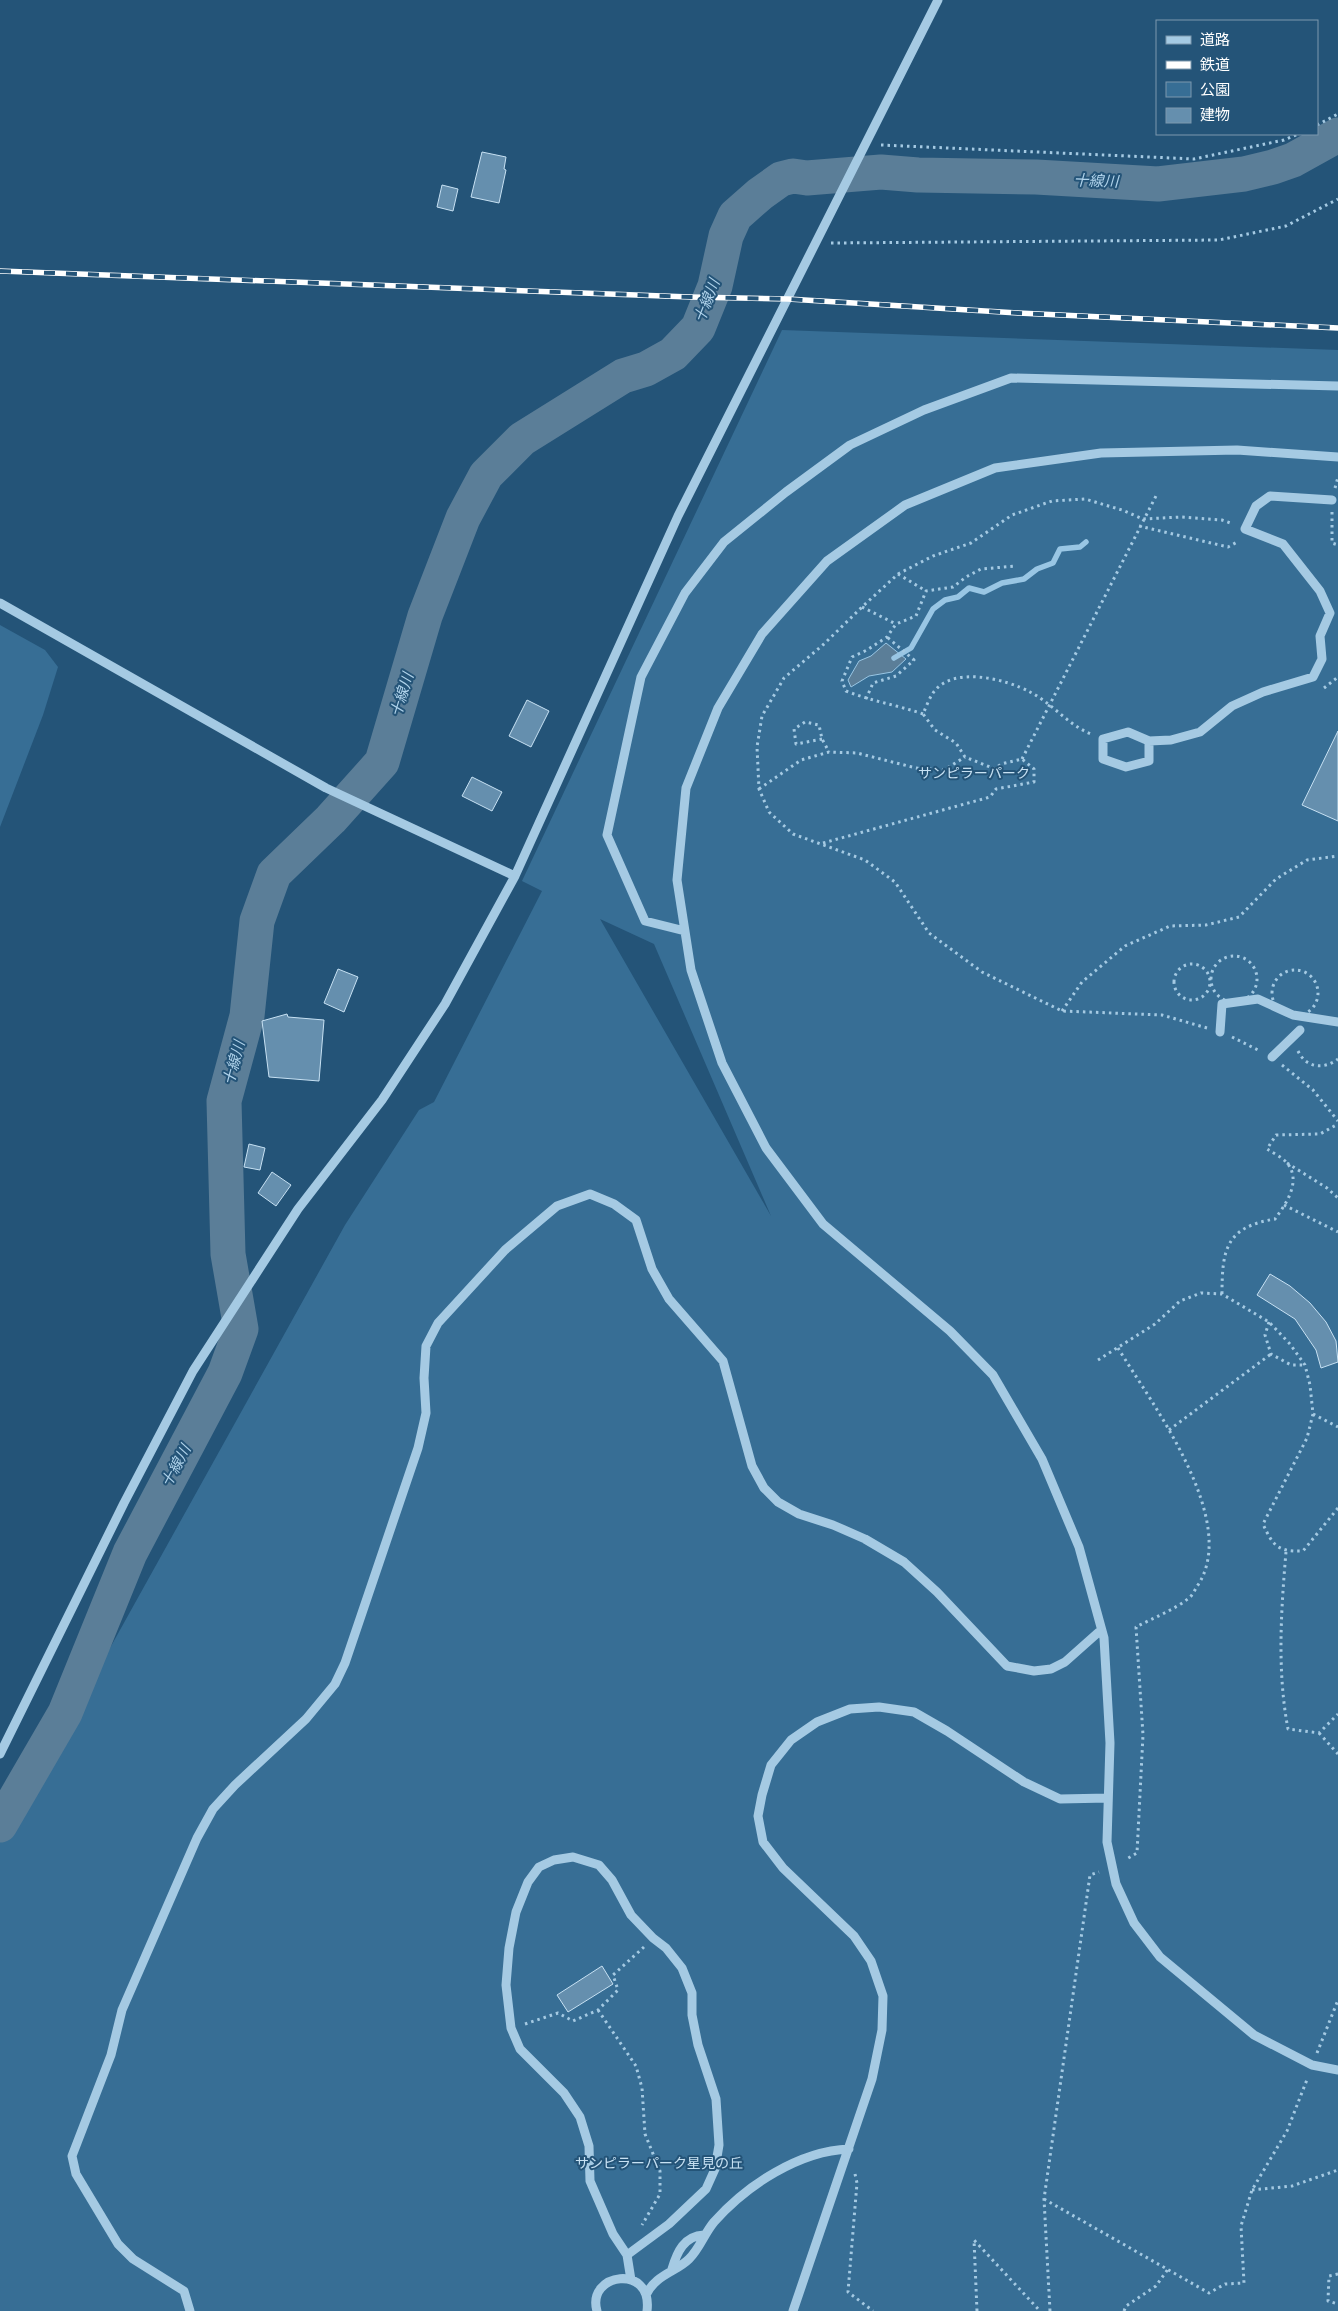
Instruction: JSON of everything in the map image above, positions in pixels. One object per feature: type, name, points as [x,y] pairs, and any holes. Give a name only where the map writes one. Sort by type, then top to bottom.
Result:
[{"type":"street","points":[[0,1754],[184,1388],[231,1310],[298,1209],[382,1100],[445,1004],[515,876],[678,516],[938,0]]},
{"type":"street","points":[[685,931],[645,921],[607,835],[641,677],[685,593],[724,542],[850,445],[924,410],[1011,378],[1338,386]]},
{"type":"street","points":[[1338,457],[1237,450],[1101,453],[995,468],[905,505],[828,561],[762,634],[718,708],[686,788],[677,880],[691,970],[722,1063],[766,1148],[823,1224],[950,1331],[992,1376],[1042,1459],[1079,1546],[1104,1638],[1110,1743],[1108,1842],[1116,1884],[1134,1923],[1160,1958],[1254,2035],[1312,2065],[1338,2070]]},
{"type":"street","points":[[1149,741],[1149,761],[1126,766],[1104,759],[1103,739],[1128,732],[1149,741],[1171,740],[1200,732],[1232,706],[1263,692],[1313,677],[1322,659],[1320,636],[1330,613],[1320,591],[1283,544],[1245,529],[1256,506],[1270,496],[1332,500]]},
{"type":"street","points":[[0,603],[326,788],[515,876]]},
{"type":"street","points":[[1220,1032],[1222,1004],[1258,1000],[1293,1015],[1338,1022]]},
{"type":"street","points":[[1272,1057],[1300,1030]]},
{"type":"street","points":[[190,2311],[184,2292],[133,2259],[118,2244],[76,2174],[72,2156],[111,2055],[122,2010],[197,1838],[213,1810],[235,1785],[306,1718],[335,1684],[346,1663],[418,1448],[426,1413],[424,1378],[426,1346],[438,1322],[505,1250],[556,1206],[590,1194],[614,1204],[636,1220],[652,1269],[669,1299],[723,1361],[752,1466],[764,1488],[778,1502],[799,1514],[833,1525],[865,1539],[904,1562],[937,1592],[1007,1666],[1034,1671],[1051,1669],[1066,1662],[1102,1630]]},
{"type":"street","points":[[793,2311],[872,2079],[882,2030],[883,1996],[871,1961],[854,1936],[783,1868],[763,1842],[758,1816],[771,1765],[791,1740],[817,1722],[850,1709],[879,1707],[914,1712],[947,1731],[1024,1782],[1060,1799],[1108,1798]]},
{"type":"street","points":[[627,2255],[669,2224],[706,2189],[715,2169],[719,2145],[716,2100],[698,2045],[692,2015],[692,1993],[682,1968],[666,1948],[653,1938],[631,1915],[612,1880],[598,1865],[573,1857],[554,1860],[539,1867],[528,1882],[516,1912],[509,1948],[506,1984],[510,2028],[520,2049],[564,2093],[580,2117],[589,2146],[590,2181],[612,2234],[627,2255],[632,2280]]},
{"type":"street","points":[[646,2295],[650,2287],[672,2269],[686,2262],[698,2251],[704,2235],[715,2221],[740,2198],[768,2178],[803,2159],[828,2150],[849,2149]]},
{"type":"street","points":[[672,2269],[678,2249],[695,2236],[704,2235]]},
{"type":"street","points":[[598,2311],[596,2299],[605,2285],[620,2278],[632,2280],[642,2288],[646,2295],[647,2311]]},
{"type":"path","points":[[1318,124],[1338,114]]},
{"type":"path","points":[[865,144],[1194,158],[1284,140],[1296,135]]},
{"type":"path","points":[[815,243],[1219,240],[1286,226],[1338,199]]},
{"type":"path","points":[[926,591],[916,616],[896,624],[887,637],[868,650],[852,657],[842,681],[846,691],[866,699],[896,705],[923,714],[935,730],[956,744],[964,757],[995,769],[1001,764],[1022,759],[1156,494]]},
{"type":"path","points":[[1139,526],[1228,546],[1238,543],[1245,529],[1222,520],[1181,517],[1142,519],[1122,510],[1085,499],[1052,501],[1012,515],[971,543],[933,556],[898,574],[824,644],[784,678],[762,716],[757,747],[759,789],[769,812],[792,834],[865,860],[895,882],[929,932],[982,972],[1062,1011],[1162,1015],[1220,1032],[1272,1057],[1313,1090],[1338,1122],[1320,1134],[1276,1135],[1267,1149],[1287,1164],[1327,1188],[1338,1198]]},
{"type":"path","points":[[898,574],[926,591],[953,587],[980,569],[1016,566]]},
{"type":"path","points":[[862,607],[896,624]]},
{"type":"path","points":[[866,699],[873,683],[896,676],[914,660],[887,637]]},
{"type":"path","points":[[923,714],[933,692],[952,679],[980,676],[1006,682],[1032,692],[1067,720],[1086,732],[1103,739]]},
{"type":"path","points":[[1317,692],[1338,678]]},
{"type":"path","points":[[822,739],[796,744],[794,729],[805,722],[819,725],[822,739],[829,752]]},
{"type":"path","points":[[759,789],[801,760],[829,752],[857,753],[916,768],[944,770],[964,757]]},
{"type":"path","points":[[822,844],[990,797],[996,790],[1034,782],[1034,769],[1022,759]]},
{"type":"path","points":[[1062,1011],[1082,982],[1126,946],[1170,926],[1206,925],[1239,918],[1284,874],[1308,860],[1338,856]]},
{"type":"path","points":[[1210,983],[1209,989],[1200,998],[1188,1000],[1178,993],[1174,982],[1177,971],[1187,964],[1198,965],[1207,972],[1210,983],[1218,996],[1232,1002],[1240,1002],[1252,993],[1258,979],[1256,971],[1247,959],[1240,956],[1224,957],[1213,968],[1210,983]]},
{"type":"path","points":[[1294,970],[1301,971],[1313,979],[1318,993],[1313,1007],[1301,1015],[1293,1015],[1280,1010],[1274,1004],[1272,988],[1280,975],[1294,970]]},
{"type":"path","points":[[1302,1058],[1315,1066],[1324,1067],[1338,1059]]},
{"type":"path","points":[[1222,1294],[1222,1268],[1227,1246],[1240,1231],[1256,1222],[1275,1219],[1289,1199],[1293,1180],[1287,1164]]},
{"type":"path","points":[[1284,1206],[1338,1232]]},
{"type":"path","points":[[1098,1360],[1155,1324],[1180,1301],[1201,1292],[1222,1294],[1269,1322],[1290,1344],[1305,1365],[1310,1385],[1313,1414],[1307,1438],[1263,1524],[1271,1542],[1286,1552],[1303,1551],[1338,1508]]},
{"type":"path","points":[[1269,1322],[1265,1335],[1271,1354],[1292,1365],[1305,1365]]},
{"type":"path","points":[[1050,2311],[1044,2199],[1090,1875],[1137,1853],[1143,1735],[1136,1627],[1190,1597],[1204,1576],[1209,1555],[1209,1522],[1193,1476],[1169,1430],[1118,1348]]},
{"type":"path","points":[[1169,1430],[1271,1354]]},
{"type":"path","points":[[1313,1414],[1338,1428]]},
{"type":"path","points":[[1286,1552],[1282,1608],[1282,1696],[1288,1729],[1320,1733],[1338,1754]]},
{"type":"path","points":[[1320,1733],[1338,1714]]},
{"type":"path","points":[[510,2028],[558,2013],[573,2021],[598,2010],[618,1990],[613,1975],[653,1938]]},
{"type":"path","points":[[1044,2199],[1209,2293],[1225,2284],[1244,2283],[1241,2226],[1252,2190],[1287,2131],[1338,2000]]},
{"type":"path","points":[[598,2010],[607,2020],[636,2066],[642,2088],[645,2134],[660,2171],[660,2194],[641,2227]]},
{"type":"path","points":[[849,2149],[857,2183],[848,2292],[873,2311]]},
{"type":"path","points":[[1252,2190],[1292,2186],[1338,2170]]},
{"type":"path","points":[[977,2311],[974,2240],[1040,2311]]},
{"type":"path","points":[[1124,2311],[1126,2306],[1156,2286],[1168,2269]]},
{"type":"path","points":[[1338,2274],[1329,2276],[1328,2301],[1338,2304]]},
{"type":"green space","points":[[782,330],[1338,350],[1338,2311],[0,2311],[0,1838],[30,1792],[345,1225],[419,1110],[434,1102],[542,891],[522,881]],"holes":[[[600,919],[654,944],[771,1216]]]},
{"type":"green space","points":[[0,625],[45,650],[58,667],[43,715],[0,827]]},
{"type":"shaded area","points":[[886,643],[906,659],[892,672],[869,676],[851,687],[848,680],[859,661],[871,656]]},
{"type":"building","points":[[482,152],[506,157],[504,169],[506,170],[499,203],[471,197]]},
{"type":"building","points":[[442,185],[458,189],[453,211],[437,207]]},
{"type":"building","points":[[527,700],[549,711],[531,747],[509,736]]},
{"type":"building","points":[[1338,731],[1338,821],[1302,805]]},
{"type":"building","points":[[472,777],[502,792],[492,811],[462,796]]},
{"type":"building","points":[[338,969],[358,977],[344,1012],[324,1003]]},
{"type":"building","points":[[287,1014],[288,1017],[324,1020],[319,1081],[269,1077],[262,1021]]},
{"type":"building","points":[[249,1144],[265,1148],[260,1170],[244,1167]]},
{"type":"building","points":[[272,1172],[291,1185],[276,1206],[258,1193]]},
{"type":"building","points":[[1270,1274],[1290,1286],[1310,1303],[1326,1322],[1336,1341],[1338,1362],[1321,1368],[1316,1350],[1295,1319],[1257,1295]]},
{"type":"building","points":[[602,1966],[613,1984],[568,2012],[557,1995]]},
{"type":"waterway","name":"十線川","points":[[0,1825],[65,1713],[130,1553],[225,1373],[241,1329],[228,1254],[224,1101],[247,1016],[257,921],[274,874],[331,819],[382,762],[425,616],[463,518],[486,475],[522,439],[623,376],[646,369],[673,354],[698,328],[715,286],[726,236],[735,216],[781,179],[793,176],[807,178],[881,172],[918,175],[1036,177],[1158,184],[1244,174],[1273,167],[1293,160],[1338,135]]},
{"type":"waterway","points":[[894,658],[911,648],[933,609],[945,600],[958,597],[969,588],[984,592],[1002,583],[1024,579],[1037,569],[1053,563],[1060,549],[1080,547],[1086,542]]},
{"type":"railway","points":[[0,271],[788,299],[1018,313],[1338,328]]},
{"type":"park label","name":"サンピラーパーク","points":[[974,773]]},
{"type":"park label","name":"サンピラーパーク星見の丘","points":[[659,2163]]}]
